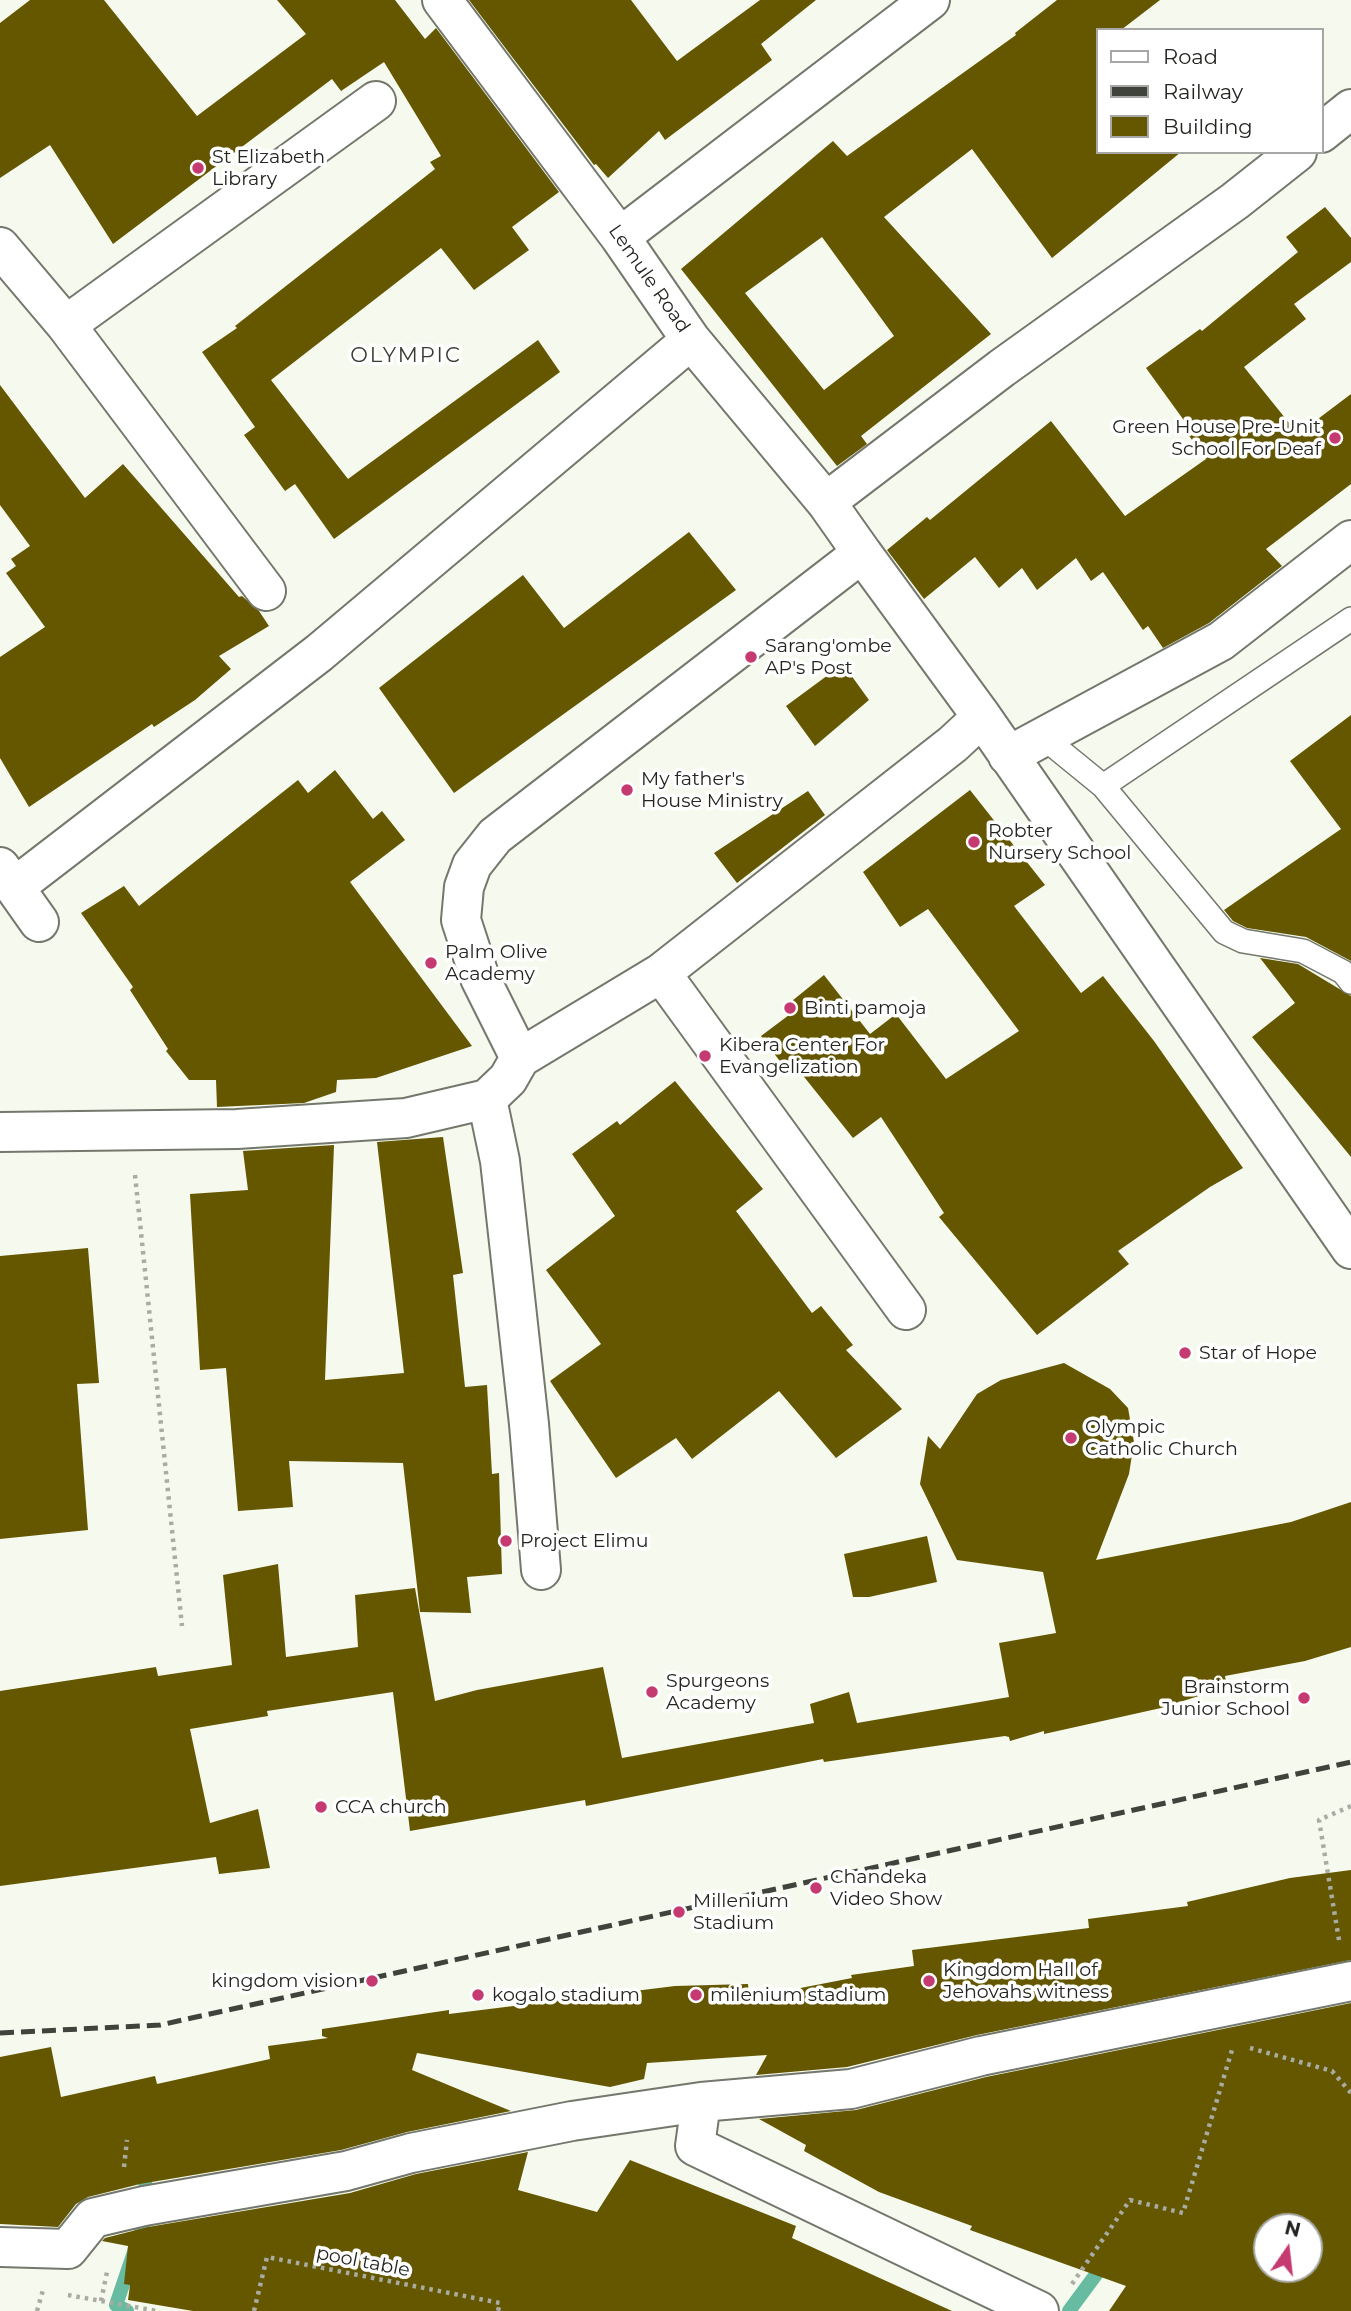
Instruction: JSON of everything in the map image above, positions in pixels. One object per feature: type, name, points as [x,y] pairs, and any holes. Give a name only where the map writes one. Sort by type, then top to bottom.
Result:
[{"type":"street","name":"Lemule Road","points":[[442,0],[620,237],[691,340],[826,502],[982,717],[1351,1249]]},
{"type":"street","points":[[620,237],[930,0]]},
{"type":"street","points":[[66,325],[376,101]]},
{"type":"street","points":[[1323,131],[1351,109]]},
{"type":"street","points":[[826,502],[1002,368],[1235,201],[1294,154]]},
{"type":"street","points":[[0,247],[66,325],[266,591]]},
{"type":"street","points":[[39,922],[8,877],[319,653],[691,340]]},
{"type":"street","points":[[1007,756],[1221,641],[1351,540]]},
{"type":"street","points":[[520,1058],[480,978],[461,920],[464,887],[472,865],[495,836],[862,553]]},
{"type":"street","points":[[0,1132],[237,1129],[406,1118],[487,1099],[508,1079],[520,1058],[661,973],[953,744],[982,717]]},
{"type":"street","points":[[661,973],[906,1310]]},
{"type":"street","points":[[487,1099],[503,1184],[541,1570]]},
{"type":"street","points":[[0,2247],[68,2249],[93,2217],[346,2171],[411,2153],[572,2121],[701,2102],[851,2089],[981,2056],[1348,1981]]},
{"type":"street","points":[[701,2102],[695,2146],[1039,2311]]},
{"type":"lane","points":[[1102,786],[1351,619]]},
{"type":"lane","points":[[1043,737],[1102,786],[1224,932],[1243,941],[1303,951],[1334,966],[1351,982]]},
{"type":"path","points":[[130,1131],[182,1626]]},
{"type":"path","points":[[1348,1981],[1319,1819],[1351,1807]]},
{"type":"path","points":[[1069,2289],[1130,2200],[1183,2213],[1234,2044]]},
{"type":"path","points":[[1246,2047],[1332,2071],[1351,2093]]},
{"type":"path","name":"pool table","points":[[254,2311],[267,2257],[500,2304],[498,2311]]},
{"type":"path","points":[[37,2311],[42,2290],[54,2292]]},
{"type":"path","points":[[66,2295],[157,2311]]},
{"type":"building","points":[[30,0],[104,0],[197,116],[306,34],[277,0],[395,0],[425,39],[436,28],[559,192],[512,227],[529,250],[474,290],[441,248],[271,380],[348,479],[538,340],[560,372],[334,539],[295,484],[285,491],[244,435],[255,427],[202,352],[237,328],[235,326],[435,169],[430,162],[441,156],[384,62],[341,91],[332,79],[113,244],[50,145],[0,178],[0,23]]},
{"type":"building","points":[[469,0],[631,0],[677,61],[760,0],[816,0],[761,44],[772,60],[665,140],[659,131],[608,178],[594,165]]},
{"type":"building","points":[[1057,0],[1160,0],[1124,28],[1096,28],[1096,154],[1179,154],[1052,258],[972,149],[884,217],[991,334],[861,436],[867,444],[837,466],[681,269],[833,141],[847,156],[1016,35],[1015,33]],"holes":[[[822,237],[894,336],[824,390],[745,293]]]},
{"type":"building","points":[[1325,207],[1351,238],[1351,262],[1294,304],[1306,319],[1244,367],[1298,434],[1351,394],[1351,484],[1266,549],[1282,566],[1209,623],[1163,648],[1148,626],[1143,630],[1103,572],[1091,581],[1076,558],[1037,590],[1022,568],[999,588],[975,557],[924,599],[887,550],[927,517],[930,520],[1051,421],[1125,516],[1206,459],[1184,429],[1188,426],[1146,368],[1200,329],[1202,331],[1298,252],[1286,237]]},
{"type":"building","points":[[0,385],[85,498],[123,464],[239,597],[242,596],[259,611],[269,626],[219,656],[231,669],[195,700],[154,727],[152,724],[29,807],[0,758],[0,657],[45,627],[6,573],[16,566],[11,559],[30,546],[0,505]]},
{"type":"building","points":[[689,532],[736,590],[454,793],[379,688],[523,575],[564,628]]},
{"type":"building","points":[[843,664],[869,700],[815,746],[786,706]]},
{"type":"building","points":[[1351,715],[1351,961],[1306,937],[1247,928],[1233,921],[1224,910],[1341,829],[1290,761]]},
{"type":"building","points":[[335,770],[373,819],[382,811],[405,840],[350,882],[472,1046],[376,1078],[337,1080],[336,1092],[304,1103],[217,1107],[216,1080],[189,1080],[166,1051],[168,1049],[130,990],[133,987],[81,913],[124,886],[139,906],[298,780],[308,793]]},
{"type":"building","points":[[970,790],[1045,885],[1014,906],[1081,993],[1103,976],[1154,1041],[1243,1168],[1210,1187],[1118,1251],[1129,1264],[1037,1335],[939,1217],[944,1213],[881,1117],[853,1138],[793,1063],[785,1068],[761,1036],[793,1012],[787,1005],[824,975],[870,1034],[896,1014],[946,1079],[1019,1031],[928,909],[900,927],[863,872]]},
{"type":"building","points":[[808,791],[825,815],[737,883],[714,853]]},
{"type":"building","points":[[1260,958],[1298,964],[1351,996],[1351,1157],[1252,1037],[1295,1003]]},
{"type":"building","points":[[675,1081],[763,1189],[736,1211],[812,1313],[821,1306],[853,1345],[846,1350],[902,1409],[836,1458],[779,1391],[692,1459],[676,1438],[616,1478],[550,1381],[601,1344],[546,1270],[615,1216],[572,1154],[617,1121],[620,1125]]},
{"type":"building","points":[[443,1137],[463,1273],[453,1275],[465,1387],[487,1385],[492,1474],[499,1473],[502,1574],[467,1577],[471,1613],[420,1612],[403,1463],[289,1461],[293,1507],[238,1511],[226,1368],[200,1370],[190,1194],[248,1190],[243,1151],[334,1145],[325,1380],[404,1373],[377,1142]]},
{"type":"building","points":[[88,1248],[99,1383],[77,1384],[88,1530],[0,1539],[0,1256]]},
{"type":"building","points":[[1064,1363],[1110,1389],[1128,1408],[1134,1442],[1129,1474],[1096,1560],[1291,1522],[1351,1502],[1351,1647],[1305,1661],[1225,1676],[1227,1687],[1161,1708],[1044,1734],[1044,1731],[1010,1741],[1009,1737],[1005,1736],[824,1762],[823,1759],[586,1806],[585,1800],[410,1831],[393,1692],[267,1711],[268,1716],[190,1729],[210,1823],[258,1809],[270,1868],[219,1874],[216,1857],[0,1886],[0,1691],[156,1667],[158,1676],[232,1665],[223,1575],[278,1564],[286,1657],[358,1647],[355,1595],[415,1588],[435,1701],[477,1690],[603,1667],[622,1758],[814,1723],[810,1704],[849,1692],[857,1723],[1009,1697],[999,1643],[1056,1633],[1043,1572],[957,1560],[920,1484],[928,1436],[940,1449],[977,1394],[1001,1380]]},
{"type":"building","points":[[927,1536],[937,1582],[869,1597],[853,1597],[844,1554]]},
{"type":"building","points":[[1351,1870],[1351,1960],[977,2035],[847,2067],[756,2075],[767,2055],[647,2063],[644,2079],[610,2087],[417,2053],[412,2070],[511,2111],[407,2132],[341,2150],[140,2184],[88,2197],[76,2204],[58,2227],[0,2224],[0,2057],[51,2047],[61,2097],[155,2076],[157,2084],[270,2059],[268,2046],[328,2038],[322,2036],[322,2029],[449,2010],[449,2014],[675,1986],[748,1984],[749,1998],[852,1978],[851,1975],[914,1966],[912,1950],[1089,1928],[1088,1919],[1188,1906],[1187,1902],[1290,1878]]},
{"type":"building","points":[[1351,2003],[1351,2311],[1109,2311],[1126,2286],[970,2230],[972,2226],[879,2192],[804,2151],[806,2145],[759,2119],[856,2110],[986,2077]]},
{"type":"building","points":[[528,2152],[518,2190],[597,2212],[630,2160],[796,2226],[792,2238],[952,2311],[193,2311],[128,2300],[130,2285],[124,2284],[128,2246],[102,2241],[148,2227],[350,2193],[416,2174]]},
{"type":"waterway","points":[[127,2311],[116,2305],[150,2205],[141,2164]]},
{"type":"waterway","points":[[1069,2311],[1106,2261]]},
{"type":"railway","points":[[0,2033],[160,2025],[1351,1762]]},
{"type":"place","name":"St Elizabeth Library","points":[[198,168]]},
{"type":"place","name":"Green House Pre-Unit School For Deaf","points":[[1335,438]]},
{"type":"place","name":"Sarang'ombe AP's Post","points":[[751,657]]},
{"type":"place","name":"My father's House Ministry","points":[[627,790]]},
{"type":"place","name":"Robter Nursery School","points":[[974,842]]},
{"type":"place","name":"Palm Olive Academy","points":[[431,963]]},
{"type":"place","name":"Binti pamoja","points":[[790,1008]]},
{"type":"place","name":"Kibera Center For Evangelization","points":[[705,1056]]},
{"type":"place","name":"Star of Hope","points":[[1185,1353]]},
{"type":"place","name":"Olympic Catholic Church","points":[[1071,1438]]},
{"type":"place","name":"Project Elimu","points":[[506,1541]]},
{"type":"place","name":"Spurgeons Academy","points":[[652,1692]]},
{"type":"place","name":"Brainstorm Junior School","points":[[1304,1698]]},
{"type":"place","name":"CCA church","points":[[321,1807]]},
{"type":"place","name":"Chandeka Video Show","points":[[816,1888]]},
{"type":"place","name":"Millenium Stadium","points":[[679,1912]]},
{"type":"place","name":"kingdom vision","points":[[372,1981]]},
{"type":"place","name":"Kingdom Hall of Jehovahs witness","points":[[929,1981]]},
{"type":"place","name":"kogalo stadium","points":[[478,1995]]},
{"type":"place","name":"milenium stadium","points":[[696,1995]]},
{"type":"district","name":"OLYMPIC","points":[[406,356]]}]
